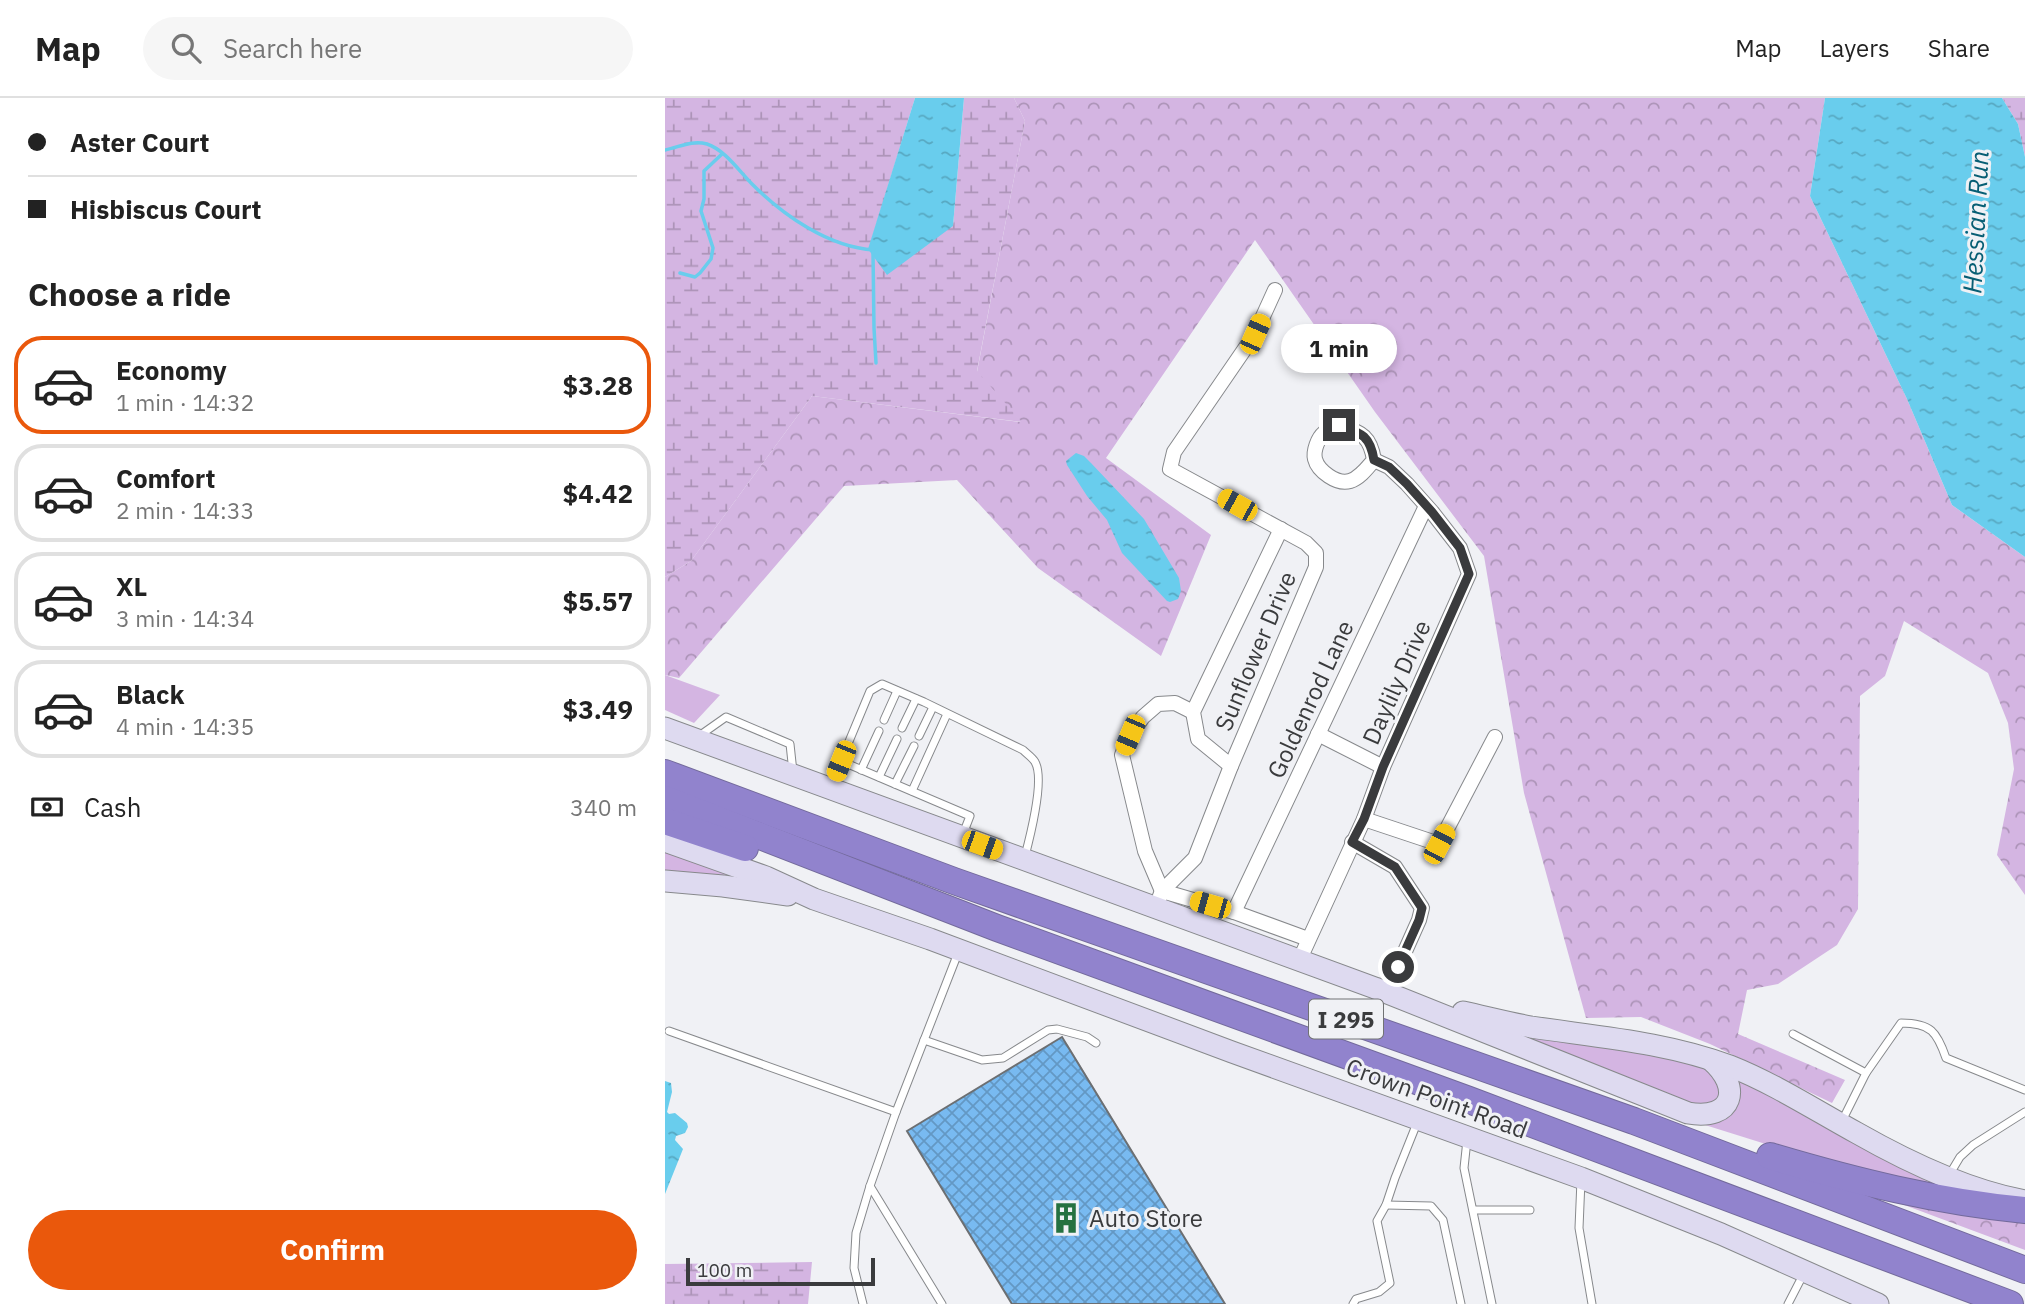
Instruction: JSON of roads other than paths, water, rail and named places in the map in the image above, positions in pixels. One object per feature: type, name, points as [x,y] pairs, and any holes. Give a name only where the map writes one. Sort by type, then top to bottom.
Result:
[{"type":"highway","name":"I 295","points":[[665,773],[954,881],[1583,1103],[2025,1270]]},
{"type":"highway","name":"I 295","points":[[665,799],[956,912],[1457,1096],[2010,1304]]},
{"type":"highway","points":[[665,821],[873,891],[923,911],[956,912]]},
{"type":"highway","points":[[1583,1103],[1852,1179],[1977,1206],[2025,1210]]},
{"type":"main road","points":[[665,727],[1024,860],[1158,900],[1299,961],[1403,999],[1688,1113],[1713,1114],[1720,1111],[1727,1100],[1727,1077],[1711,1059]]},
{"type":"main road","name":"Crown Point Road","points":[[665,841],[766,877],[814,899],[1581,1178],[1721,1234],[1878,1304]]},
{"type":"main road","name":"Crown Point Road","points":[[665,881],[814,899]]},
{"type":"main road","points":[[1403,999],[1527,1026],[1657,1045],[1711,1059],[1784,1090],[1906,1159],[1948,1177],[2025,1200]]},
{"type":"street","name":"Sunflower Drive","points":[[1158,900],[1195,858],[1316,567],[1316,553],[1306,543],[1170,469],[1174,452],[1255,334],[1275,290]]},
{"type":"street","points":[[1339,425],[1359,432],[1366,438],[1371,443],[1374,460],[1363,473],[1350,481],[1339,482],[1326,474],[1315,460],[1316,447],[1323,434],[1339,425]]},
{"type":"street","name":"Daylily Drive","points":[[1299,961],[1364,819],[1383,767],[1469,574],[1460,548],[1426,506],[1389,467],[1374,460]]},
{"type":"street","name":"Goldenrod Lane","points":[[1234,912],[1426,506]]},
{"type":"street","name":"Sunflower Drive","points":[[1231,766],[1198,739],[1193,712],[1281,529]]},
{"type":"street","points":[[1193,712],[1175,702],[1159,704],[1143,717],[1130,735],[1122,755],[1158,900],[1234,912],[1308,939]]},
{"type":"street","points":[[1318,734],[1383,767]]},
{"type":"street","points":[[1364,819],[1439,844],[1495,737]]},
{"type":"street","points":[[1352,842],[1395,867],[1422,908],[1398,967]]},
{"type":"lane","points":[[830,789],[870,691],[881,684],[1023,750],[1036,763],[1038,785],[1024,860]]},
{"type":"lane","points":[[884,720],[897,691]]},
{"type":"lane","points":[[902,728],[916,699]]},
{"type":"lane","points":[[919,736],[933,706]]},
{"type":"lane","points":[[912,791],[947,714]]},
{"type":"lane","points":[[696,739],[726,717],[790,744],[794,775]]},
{"type":"lane","points":[[861,770],[879,731]]},
{"type":"lane","points":[[879,777],[897,739]]},
{"type":"lane","points":[[895,784],[913,746]]},
{"type":"lane","points":[[841,761],[970,816],[962,837]]},
{"type":"lane","points":[[863,1304],[854,1268],[856,1233],[896,1112],[959,950]]},
{"type":"lane","points":[[1841,1124],[1866,1073],[1901,1023],[1914,1023],[1930,1028],[1940,1040],[1946,1058],[2025,1090]]},
{"type":"lane","points":[[924,1040],[982,1060],[1003,1058],[1048,1030],[1057,1029],[1087,1037],[1096,1043]]},
{"type":"lane","points":[[669,1031],[896,1112]]},
{"type":"lane","points":[[1793,1034],[1866,1073]]},
{"type":"lane","points":[[1948,1177],[1960,1157],[1973,1145],[2025,1112]]},
{"type":"lane","points":[[1353,1304],[1356,1299],[1379,1292],[1390,1283],[1377,1221],[1386,1205],[1419,1119]]},
{"type":"lane","points":[[1468,1136],[1464,1168],[1492,1304]]},
{"type":"lane","points":[[1581,1178],[1579,1227],[1592,1304]]},
{"type":"lane","points":[[870,1186],[941,1304]]},
{"type":"lane","points":[[1386,1205],[1431,1206],[1443,1220],[1461,1304]]},
{"type":"lane","points":[[1473,1210],[1530,1210]]},
{"type":"lane","points":[[1788,1304],[1805,1271]]},
{"type":"water","points":[[915,98],[964,98],[953,226],[887,275],[868,249]]},
{"type":"water","name":"Hessian Run","points":[[1825,98],[2002,98],[2018,124],[2025,157],[2025,557],[1952,505],[1907,399],[1810,196]]},
{"type":"water","points":[[1076,453],[1084,456],[1144,519],[1179,578],[1181,591],[1178,599],[1167,601],[1122,553],[1107,520],[1067,465],[1066,461]]},
{"type":"water","points":[[665,1081],[671,1083],[672,1092],[667,1112],[675,1113],[688,1127],[685,1133],[676,1136],[675,1140],[683,1149],[665,1194]]},
{"type":"waterway","points":[[665,150],[696,143],[714,147],[764,196],[807,228],[840,243],[874,250]]},
{"type":"waterway","points":[[680,273],[695,277],[711,259],[713,248],[701,211],[704,171],[722,154]]},
{"type":"waterway","points":[[873,252],[876,363]]},
{"type":"place","name":"Auto Store","points":[[1066,1218]]}]
